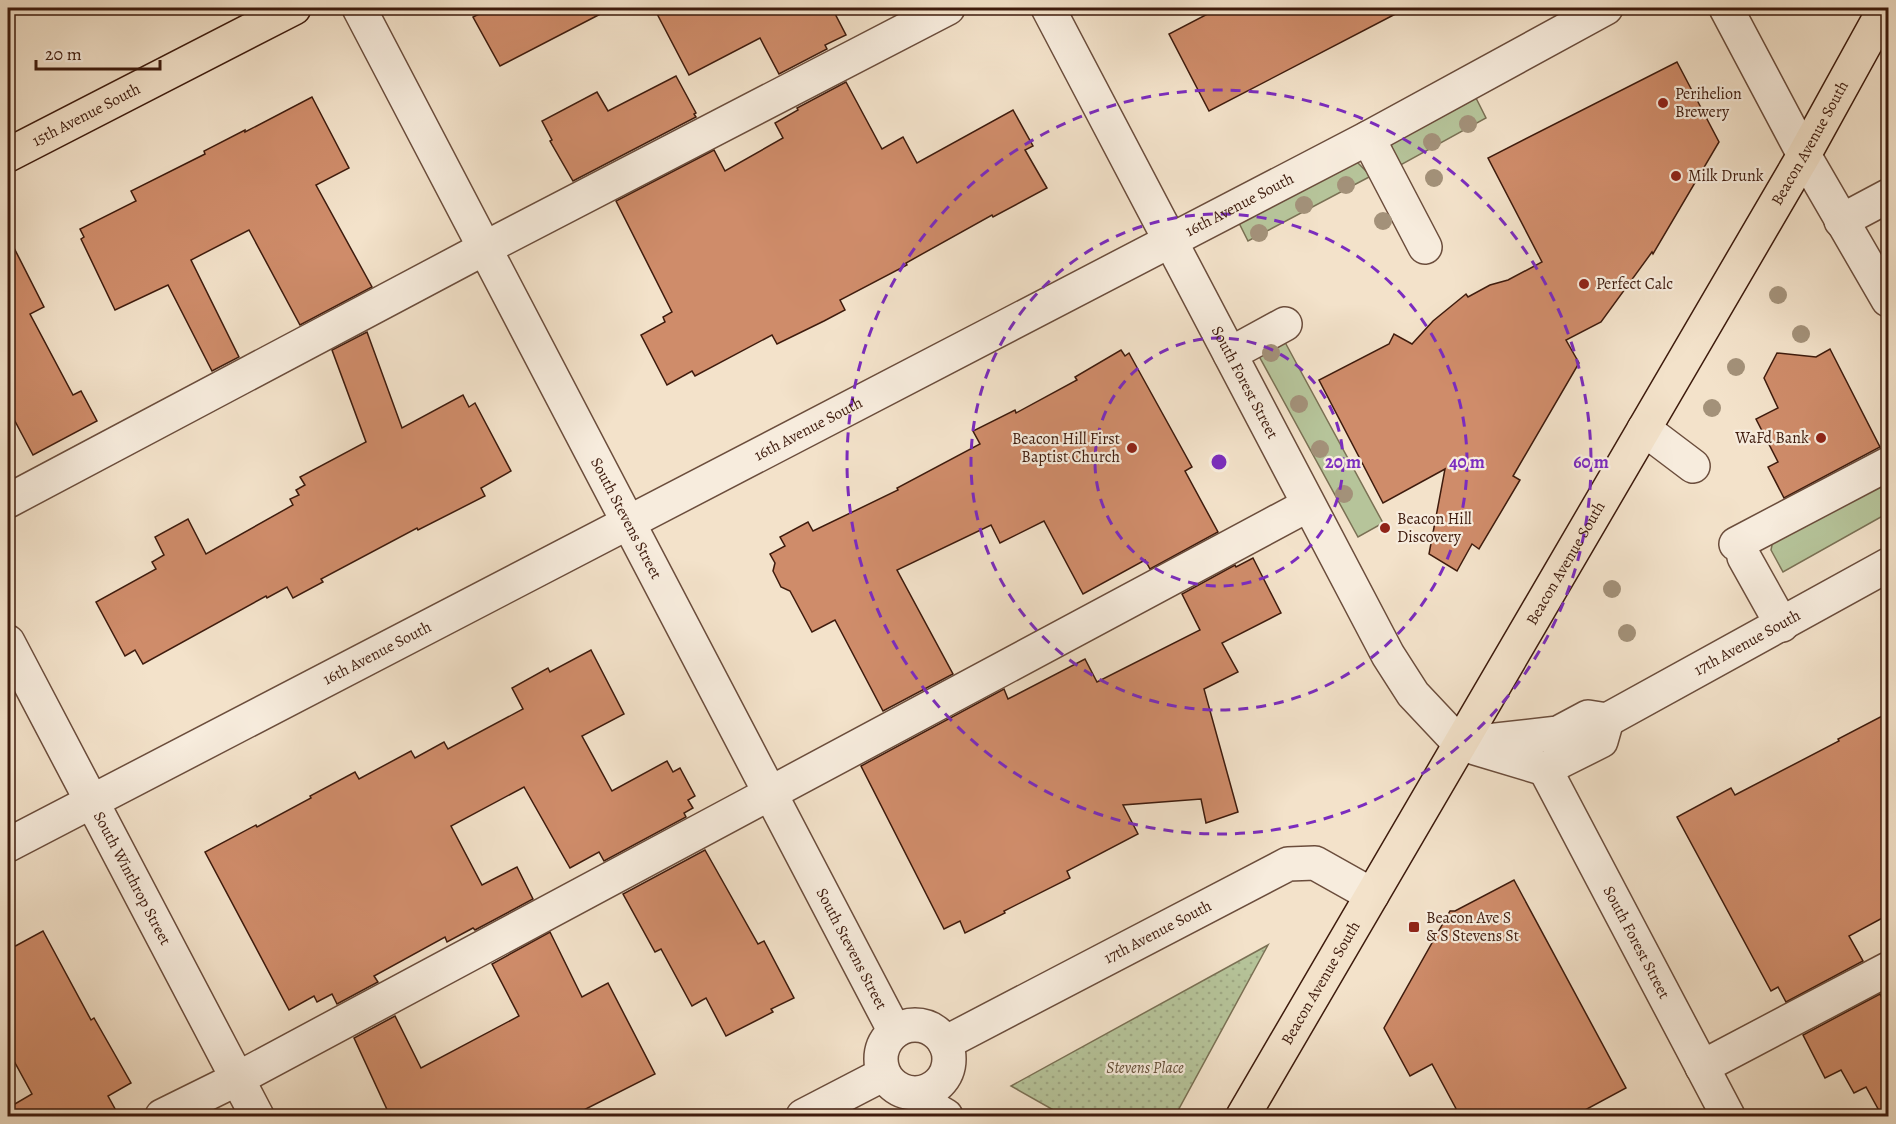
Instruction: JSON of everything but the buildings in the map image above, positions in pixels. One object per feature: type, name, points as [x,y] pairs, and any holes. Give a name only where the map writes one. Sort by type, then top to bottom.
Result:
[{"type":"main road","name":"15th Avenue South","points":[[8,155],[294,8]]},
{"type":"main road","name":"Beacon Avenue South","points":[[1243,1116],[1804,155],[1885,8]]},
{"type":"street","name":"South Stevens Street","points":[[359,8],[894,1030]]},
{"type":"street","points":[[8,501],[485,248],[948,8]]},
{"type":"street","name":"South Forest Street","points":[[1048,8],[1388,655],[1413,694],[1460,744]]},
{"type":"street","name":"16th Avenue South","points":[[8,845],[1368,138],[1606,8]]},
{"type":"street","points":[[1726,8],[1804,155],[1888,300]]},
{"type":"street","points":[[1368,138],[1425,247]]},
{"type":"street","points":[[1841,221],[1888,196]]},
{"type":"street","points":[[1230,354],[1285,324]]},
{"type":"street","points":[[1644,429],[1693,466]]},
{"type":"street","points":[[1782,625],[1740,550],[1888,464]]},
{"type":"street","points":[[162,1116],[237,1079],[1308,505]]},
{"type":"street","name":"17th Avenue South","points":[[1460,744],[1558,733],[1588,717],[1607,720],[1888,565]]},
{"type":"street","name":"South Winthrop Street","points":[[8,642],[256,1116]]},
{"type":"street","points":[[1460,744],[1545,769],[1601,741],[1607,720]]},
{"type":"street","name":"South Forest Street","points":[[1545,769],[1728,1116]]},
{"type":"street","name":"17th Avenue South","points":[[945,1043],[1288,864],[1315,863],[1372,896]]},
{"type":"street","points":[[1702,1067],[1888,969]]},
{"type":"street","points":[[922,1100],[944,1077],[949,1065],[948,1051],[943,1038],[933,1029],[920,1024],[907,1025],[894,1030],[885,1040],[880,1053],[881,1066],[886,1079],[896,1088],[922,1100],[946,1116]]},
{"type":"street","points":[[803,1116],[884,1074]]},
{"type":"green space","points":[[1476,98],[1486,118],[1397,167],[1391,144]]},
{"type":"green space","points":[[1357,162],[1371,176],[1248,241],[1239,223]]},
{"type":"green space","points":[[1280,333],[1383,523],[1358,537],[1254,347]]},
{"type":"green space","points":[[1888,474],[1888,513],[1783,572],[1771,550],[1773,540]]},
{"type":"green space","name":"Stevens Place","points":[[1268,945],[1175,1116],[1064,1116],[1011,1086]]},
{"type":"place","name":"Perihelion Brewery","points":[[1663,103]]},
{"type":"place","name":"Milk Drunk","points":[[1676,176]]},
{"type":"place","name":"Perfect Calc","points":[[1584,284]]},
{"type":"place","name":"WaFd Bank","points":[[1821,438]]},
{"type":"place","name":"Beacon Hill First Baptist Church","points":[[1132,448]]},
{"type":"place","name":"Beacon Hill Discovery","points":[[1385,528]]},
{"type":"place","name":"Beacon Ave S & S Stevens St","points":[[1414,927]]}]
